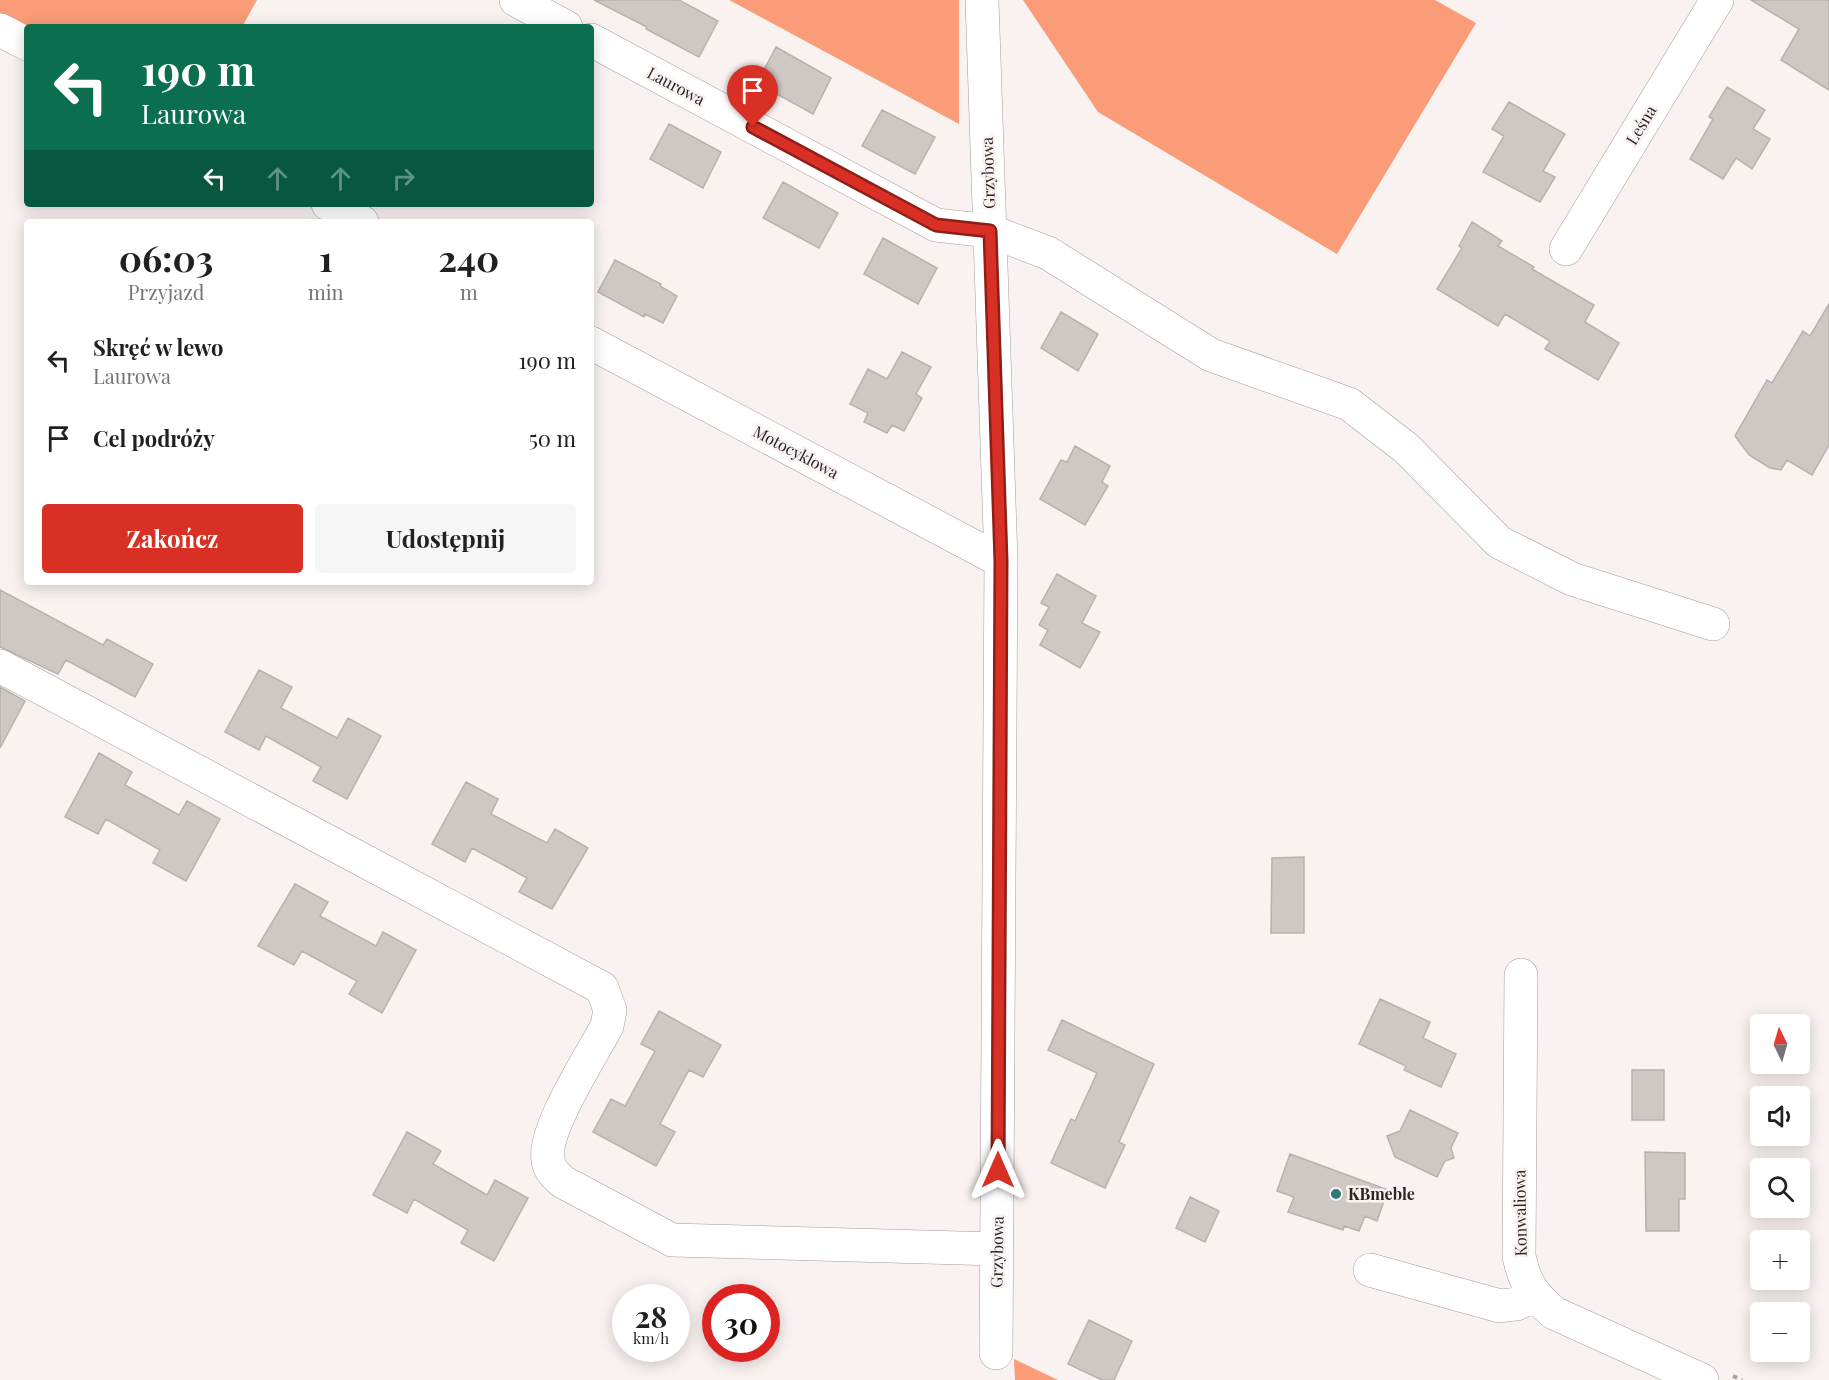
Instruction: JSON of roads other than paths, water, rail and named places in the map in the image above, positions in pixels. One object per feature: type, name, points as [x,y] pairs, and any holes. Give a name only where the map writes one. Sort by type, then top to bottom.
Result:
[{"type":"street","points":[[516,0],[560,24]]},
{"type":"street","name":"Grzybowa","points":[[982,0],[1001,561],[996,1353]]},
{"type":"street","name":"Leśna","points":[[1566,249],[1717,0]]},
{"type":"street","points":[[0,30],[24,42]]},
{"type":"street","name":"Laurowa","points":[[594,42],[936,225],[990,231],[1048,254],[1211,355],[1349,404],[1406,448],[1499,542],[1572,579],[1713,624]]},
{"type":"street","points":[[334,207],[356,219]]},
{"type":"street","name":"Motocyklowa","points":[[594,346],[1001,561]]},
{"type":"street","points":[[0,666],[602,988],[610,1010],[607,1026],[552,1130],[547,1158],[552,1171],[563,1182],[672,1240],[997,1248]]},
{"type":"street","name":"Konwaliowa","points":[[1521,975],[1519,1256],[1523,1276],[1535,1296],[1554,1313],[1717,1378]]},
{"type":"street","points":[[1370,1270],[1500,1306],[1516,1304],[1535,1296]]},
{"type":"place","name":"KBmeble","points":[[1336,1194]]}]
